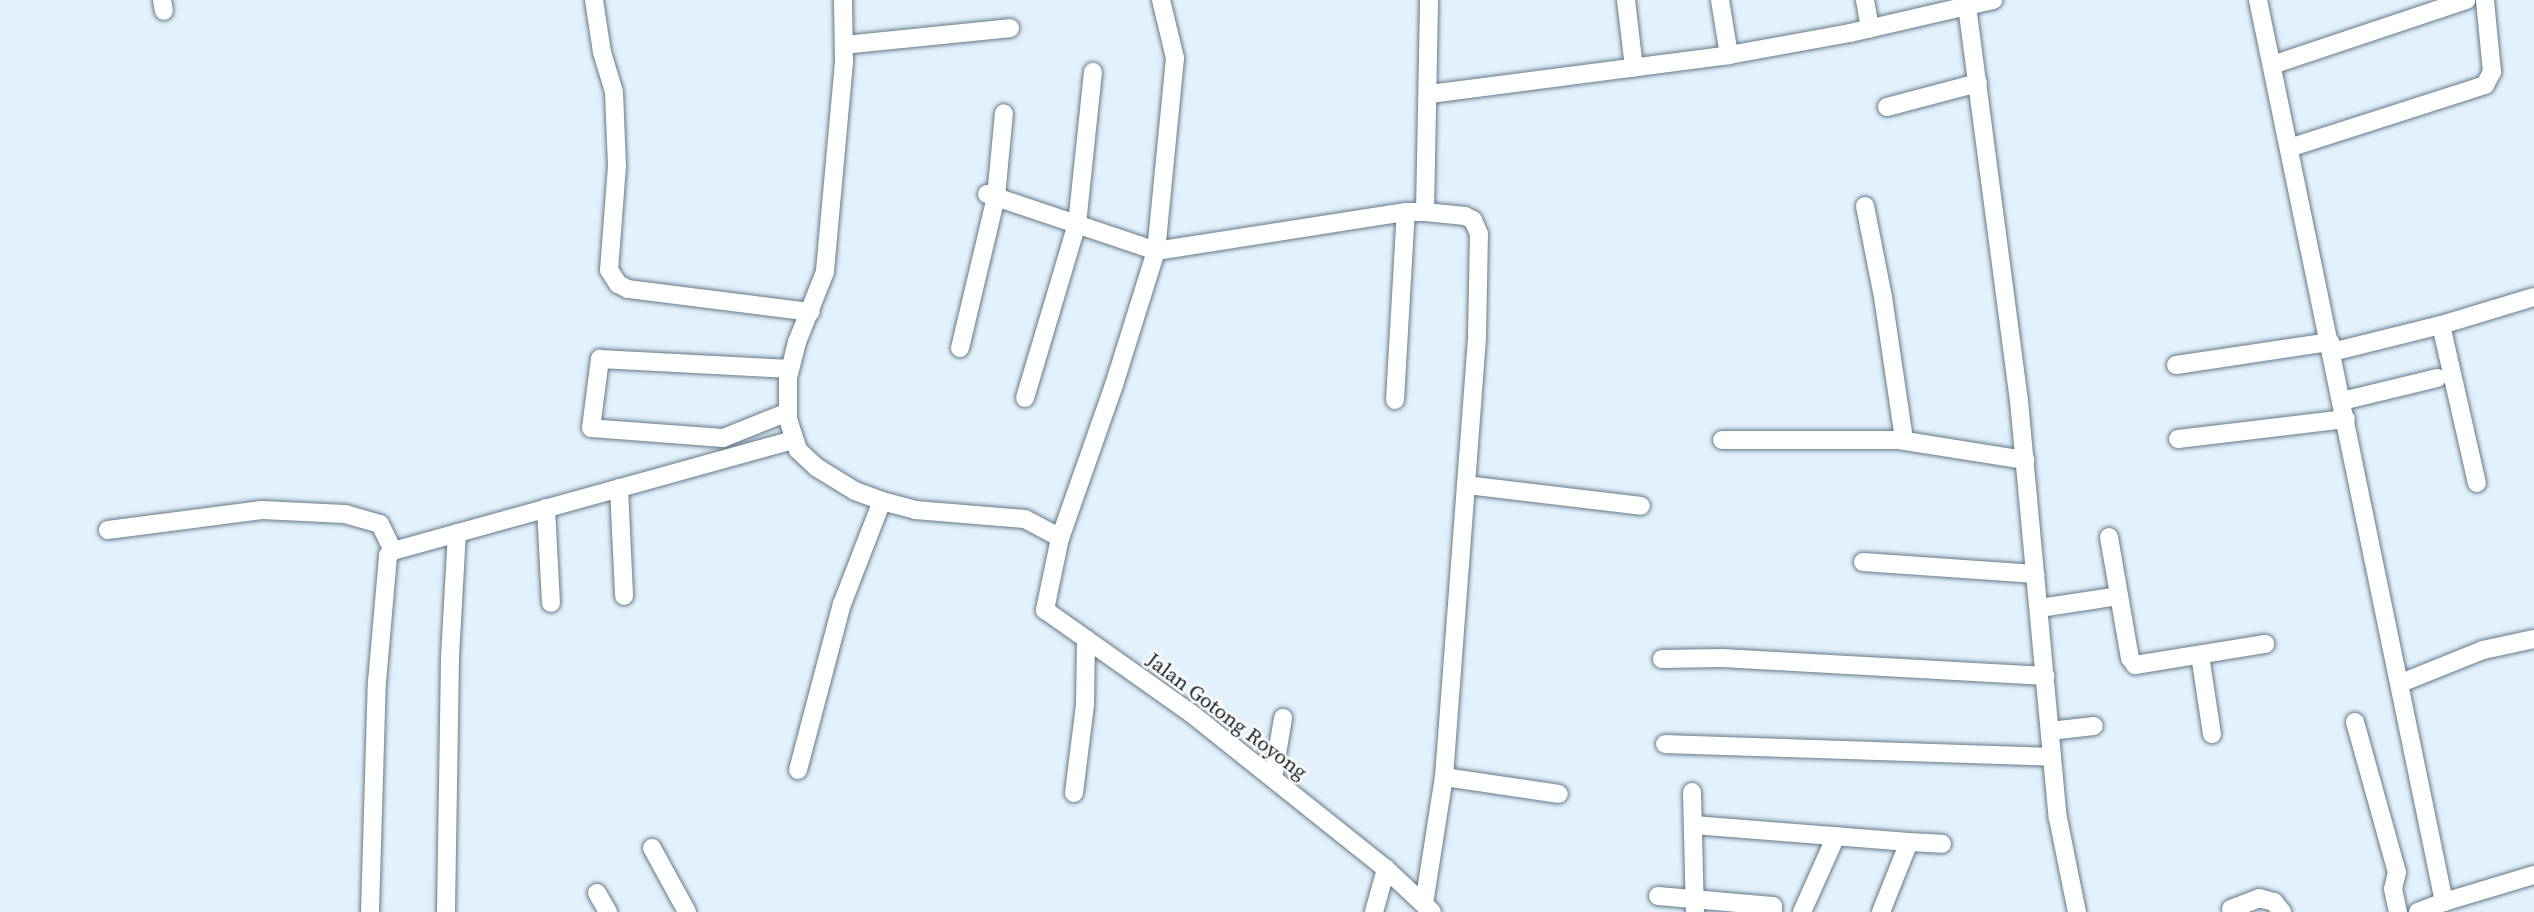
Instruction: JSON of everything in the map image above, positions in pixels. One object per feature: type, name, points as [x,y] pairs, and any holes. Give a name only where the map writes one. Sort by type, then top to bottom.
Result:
[{"type":"street","points":[[594,0],[602,52],[614,92],[617,166],[609,270],[618,284],[628,289],[811,312]]},
{"type":"street","points":[[843,0],[844,44],[827,260],[790,369],[788,412],[798,450],[816,467],[855,491],[882,501],[915,510],[1025,519],[1060,538],[1114,385],[1156,251],[1175,71],[1175,58],[1161,0]]},
{"type":"street","points":[[1425,212],[1430,94],[1429,0]]},
{"type":"street","points":[[1626,0],[1634,68]]},
{"type":"street","points":[[1720,0],[1729,55]]},
{"type":"street","points":[[1865,0],[1870,29]]},
{"type":"street","points":[[1430,94],[1729,55],[1870,29],[1993,0]]},
{"type":"street","points":[[2258,0],[2401,683],[2444,902]]},
{"type":"street","points":[[2272,65],[2442,4],[2466,0]]},
{"type":"street","points":[[2289,148],[2485,85],[2492,72],[2485,0]]},
{"type":"street","points":[[1967,6],[2025,460],[2058,818],[2077,912]]},
{"type":"street","points":[[844,44],[1010,28]]},
{"type":"street","points":[[1025,398],[1077,224],[1093,72]]},
{"type":"street","points":[[1886,107],[1978,83]]},
{"type":"street","points":[[960,348],[992,195],[1004,113]]},
{"type":"street","points":[[992,195],[1156,251],[1406,212],[1465,216],[1473,220],[1479,233],[1477,337],[1444,777],[1428,908]]},
{"type":"street","points":[[1865,206],[1883,297],[1904,440]]},
{"type":"street","points":[[1395,400],[1406,212]]},
{"type":"street","points":[[2176,365],[2331,347],[2441,325],[2534,297]]},
{"type":"street","points":[[2441,325],[2477,483]]},
{"type":"street","points":[[788,412],[723,438],[591,428],[600,359],[790,369]]},
{"type":"street","points":[[2178,439],[2344,410],[2437,378]]},
{"type":"street","points":[[370,912],[382,602],[385,562],[393,551],[794,440]]},
{"type":"street","points":[[1722,440],[1904,440],[2025,460]]},
{"type":"street","points":[[1466,485],[1641,506]]},
{"type":"street","points":[[619,488],[624,596]]},
{"type":"street","points":[[798,770],[842,604],[882,501]]},
{"type":"street","points":[[546,508],[551,603]]},
{"type":"street","points":[[108,530],[262,510],[345,514],[380,524],[393,551]]},
{"type":"street","points":[[446,912],[450,657],[457,533]]},
{"type":"street","points":[[2109,537],[2130,658],[2135,665],[2265,645]]},
{"type":"street","name":"Jalan Gotong Royong","points":[[1060,538],[1045,610],[1192,714],[1386,869],[1428,908]]},
{"type":"street","points":[[1863,562],[2036,574]]},
{"type":"street","points":[[2040,608],[2118,596]]},
{"type":"street","points":[[1074,793],[1085,705],[1086,639]]},
{"type":"street","points":[[2401,683],[2483,650],[2534,639]]},
{"type":"street","points":[[2200,655],[2212,734]]},
{"type":"street","points":[[1662,659],[1722,658],[2045,676]]},
{"type":"street","points":[[1273,778],[1283,718]]},
{"type":"street","points":[[2355,722],[2397,872],[2393,889],[2398,912]]},
{"type":"street","points":[[2050,731],[2094,726]]},
{"type":"street","points":[[1665,744],[2053,757]]},
{"type":"street","points":[[1444,777],[1559,794]]},
{"type":"street","points":[[1692,792],[1695,905]]},
{"type":"street","points":[[1693,825],[1942,844]]},
{"type":"street","points":[[1658,896],[1695,905],[1802,910],[1836,836]]},
{"type":"street","points":[[1881,912],[1909,842]]},
{"type":"street","points":[[652,849],[687,912]]},
{"type":"street","points":[[1374,912],[1386,869]]},
{"type":"street","points":[[2418,912],[2534,875]]},
{"type":"street","points":[[597,893],[608,912]]},
{"type":"street","points":[[2231,909],[2259,898],[2267,899],[2282,912]]}]
